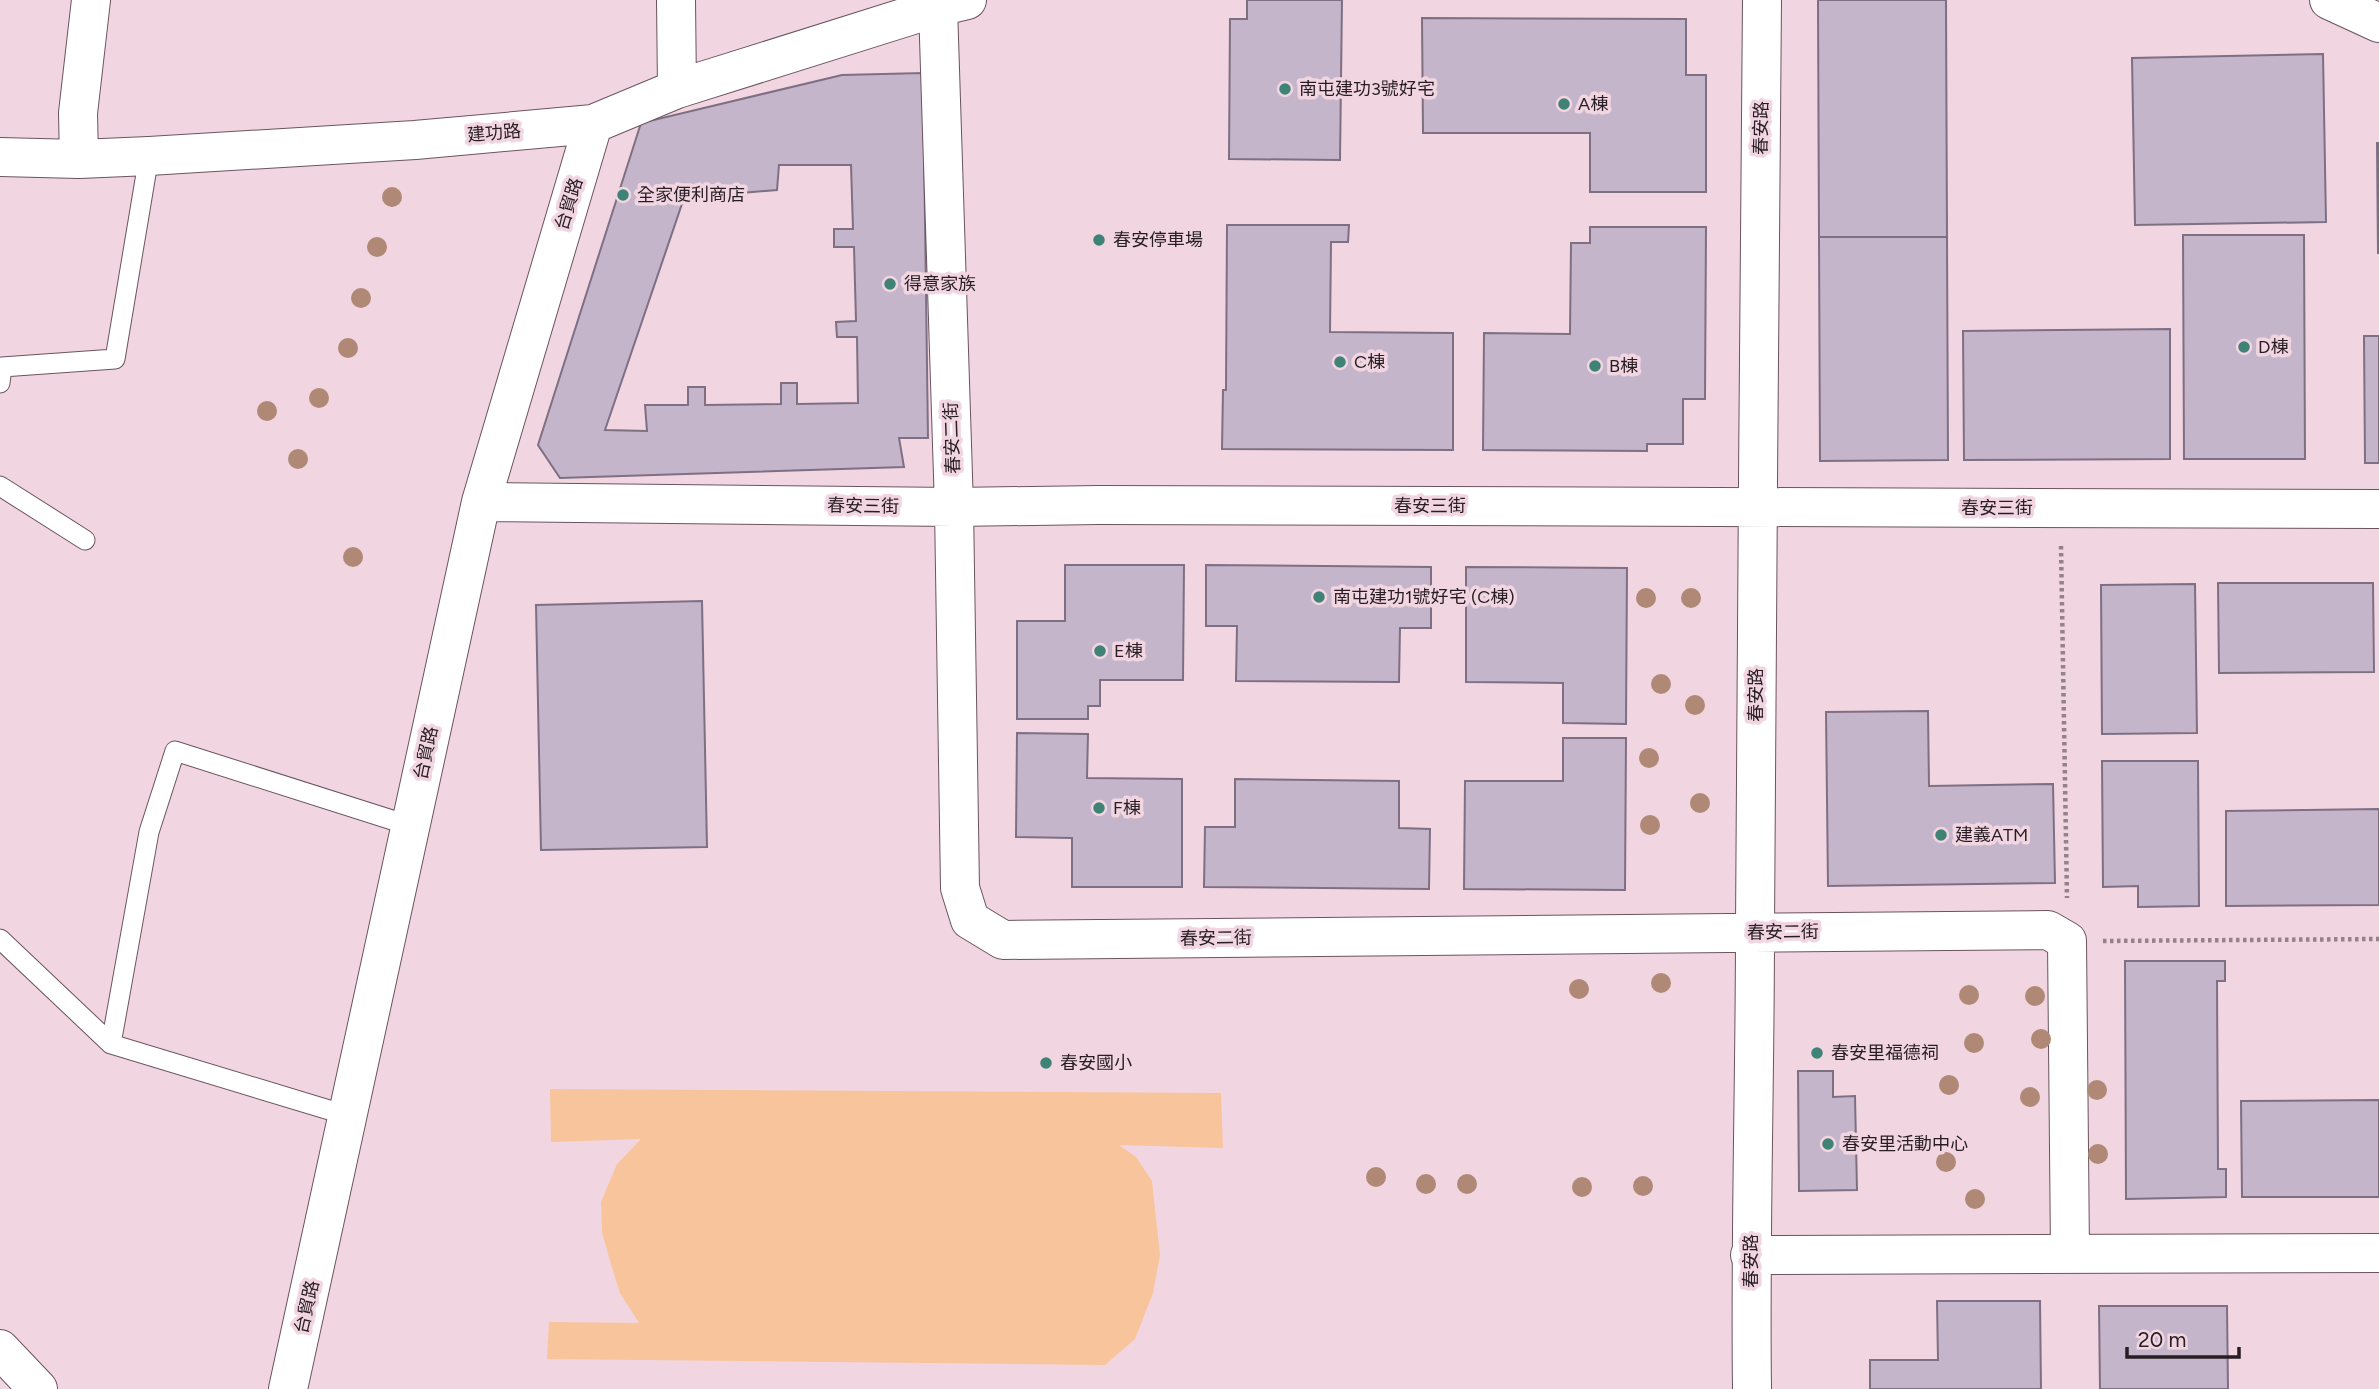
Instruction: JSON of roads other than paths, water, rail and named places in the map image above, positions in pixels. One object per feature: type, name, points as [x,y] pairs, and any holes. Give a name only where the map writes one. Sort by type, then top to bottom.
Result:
[{"type":"street","points":[[79,159],[78,113],[92,0]]},
{"type":"street","points":[[676,0],[677,89]]},
{"type":"street","name":"春安路","points":[[1752,1389],[1750,1255],[1762,0]]},
{"type":"street","points":[[2329,0],[2379,23]]},
{"type":"street","name":"建功路","points":[[0,157],[79,159],[149,156],[415,140],[593,124],[677,89],[953,3]]},
{"type":"street","name":"春安二街","points":[[953,3],[954,507],[960,888],[970,920],[1003,940],[2048,930],[2067,941],[2070,1253]]},
{"type":"street","name":"台貿路","points":[[288,1389],[481,502],[593,124]]},
{"type":"street","name":"春安三街","points":[[481,502],[954,507],[1111,505],[2379,509]]},
{"type":"street","points":[[1750,1255],[2379,1253]]},
{"type":"street","points":[[0,1349],[37,1389]]},
{"type":"lane","points":[[0,383],[2,367],[115,359],[149,156]]},
{"type":"lane","points":[[0,486],[85,540]]},
{"type":"lane","points":[[111,1044],[149,832],[175,751],[411,826]]},
{"type":"lane","points":[[0,939],[111,1044],[349,1116]]},
{"type":"place","name":"南屯建功3號好宅","points":[[1285,89]]},
{"type":"place","name":"A棟","points":[[1564,104]]},
{"type":"place","name":"全家便利商店","points":[[623,195]]},
{"type":"place","name":"春安停車場","points":[[1099,240]]},
{"type":"place","name":"得意家族","points":[[890,284]]},
{"type":"place","name":"D棟","points":[[2244,347]]},
{"type":"place","name":"C棟","points":[[1340,362]]},
{"type":"place","name":"B棟","points":[[1595,366]]},
{"type":"place","name":"南屯建功1號好宅 (C棟)","points":[[1319,597]]},
{"type":"place","name":"E棟","points":[[1100,651]]},
{"type":"place","name":"F棟","points":[[1099,808]]},
{"type":"place","name":"建義ATM","points":[[1941,835]]},
{"type":"place","name":"春安里福德祠","points":[[1817,1053]]},
{"type":"place","name":"春安國小","points":[[1046,1063]]},
{"type":"place","name":"春安里活動中心","points":[[1828,1144]]}]
